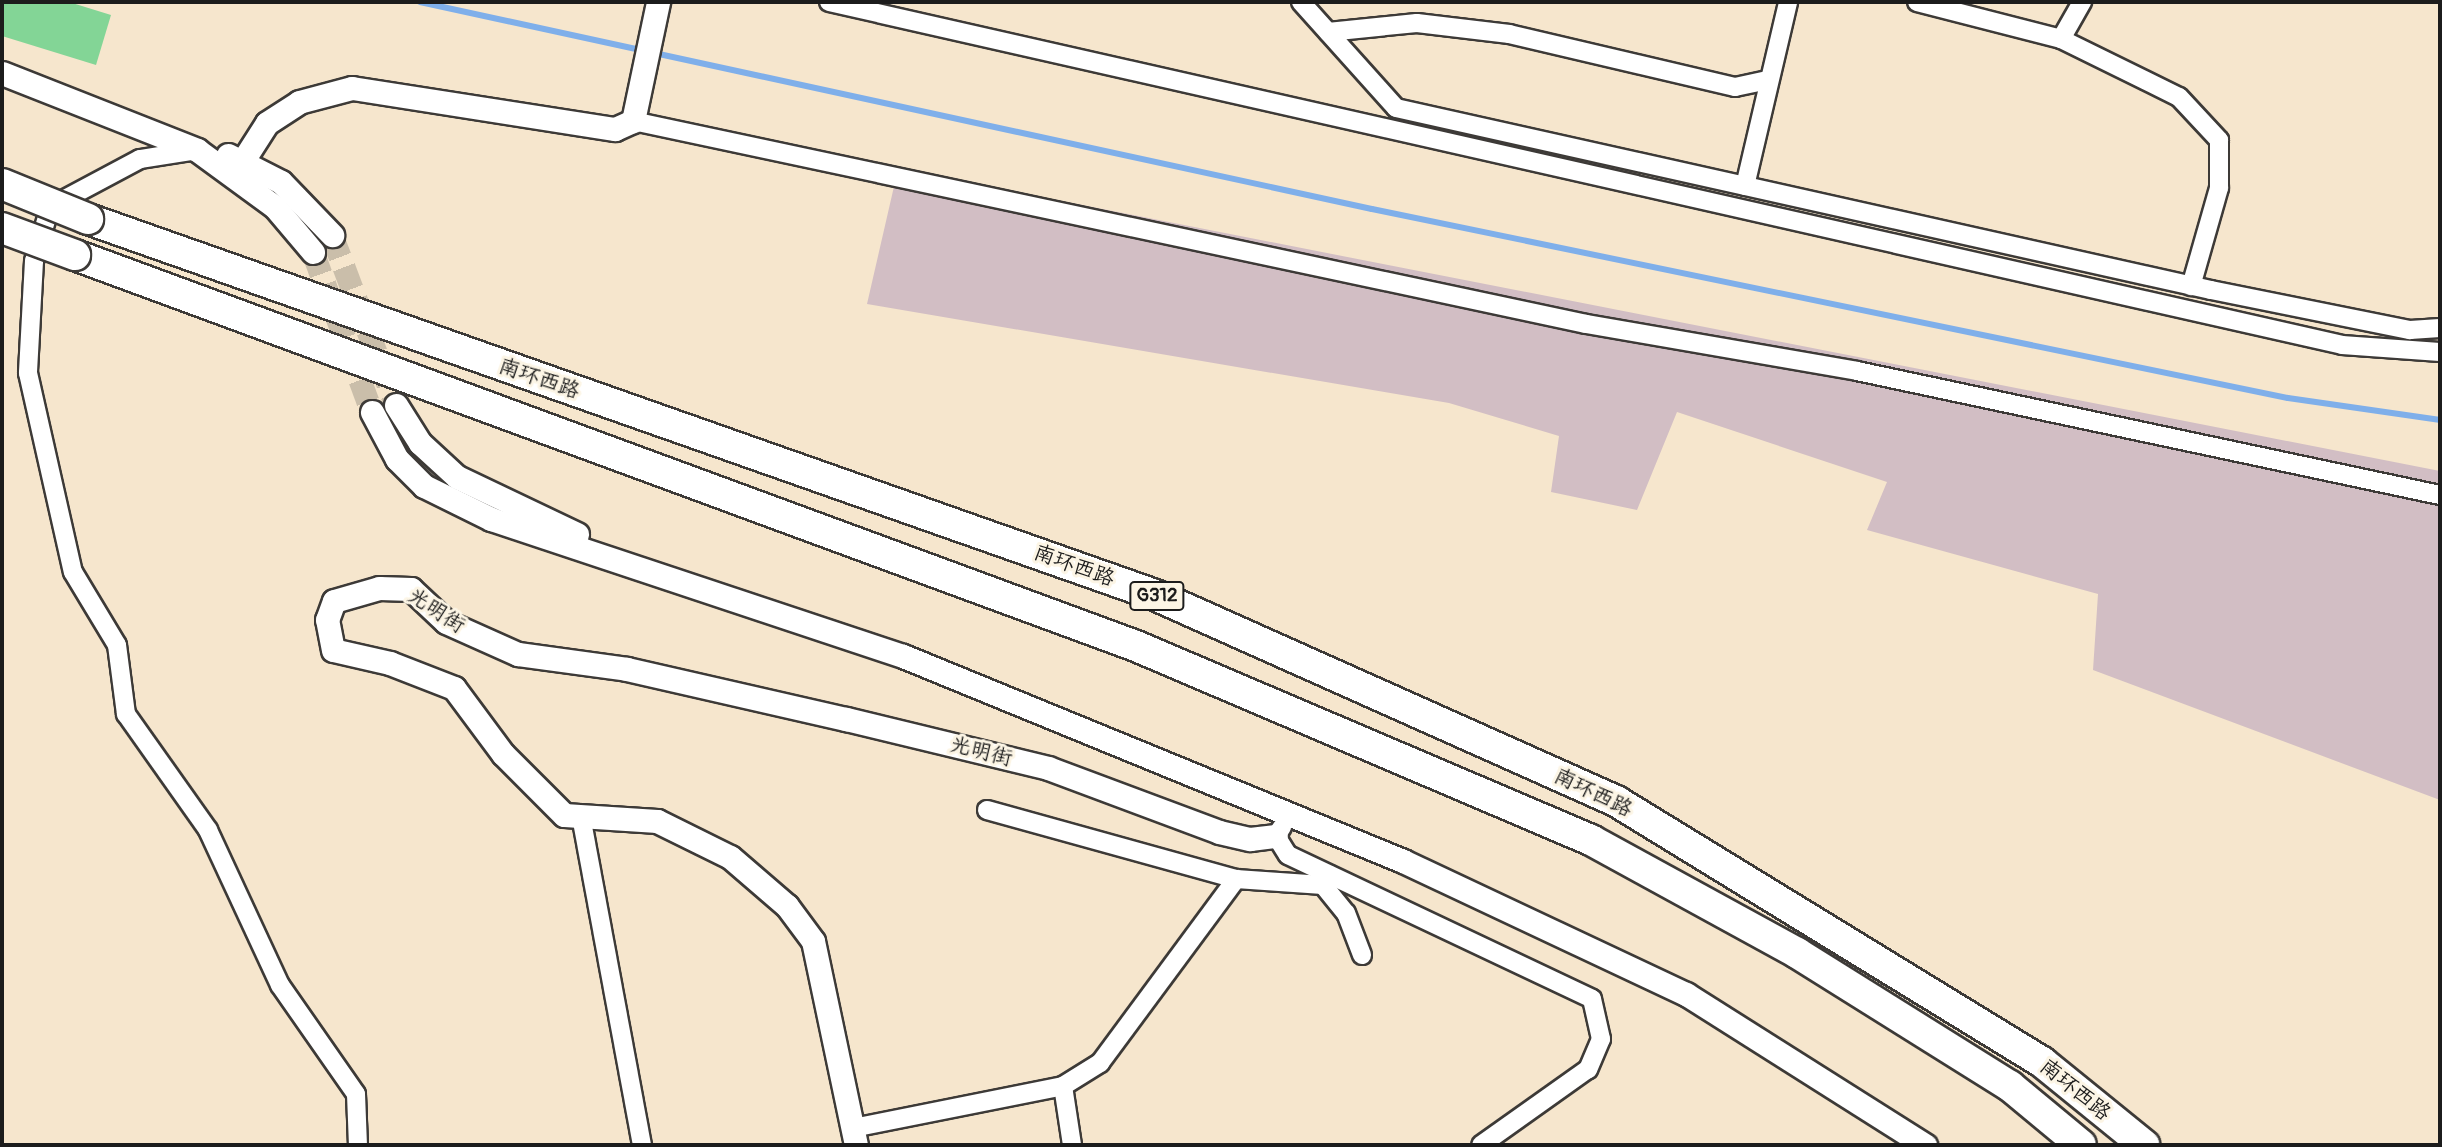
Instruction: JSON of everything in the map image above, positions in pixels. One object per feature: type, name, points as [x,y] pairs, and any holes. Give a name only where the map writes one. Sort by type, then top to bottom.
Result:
[{"type":"highway","name":"南环西路","points":[[2,184],[88,219],[1155,595],[1616,801],[2042,1062],[2144,1145]]},
{"type":"highway","name":"南环西路","points":[[2,228],[1136,646],[1591,840],[1797,953],[2010,1086],[2081,1145]]},
{"type":"street","points":[[239,165],[267,123],[299,102],[352,88],[615,129],[635,113],[659,2]]},
{"type":"street","points":[[829,2],[2342,345],[2440,352]]},
{"type":"street","points":[[1301,2],[1396,108],[2191,286],[2410,330],[2440,328]]},
{"type":"street","points":[[1745,186],[1767,80],[1788,2]]},
{"type":"street","points":[[1917,2],[2062,39],[2179,97],[2219,140],[2219,188],[2191,286]]},
{"type":"street","points":[[2062,39],[2082,2]]},
{"type":"street","points":[[1328,32],[1417,23],[1509,34],[1735,87],[1767,80]]},
{"type":"street","points":[[2,73],[166,133],[197,150],[281,182],[332,235]]},
{"type":"street","points":[[635,113],[1586,324],[1857,371],[2440,495]]},
{"type":"street","points":[[197,150],[140,159],[50,206],[34,261],[28,373],[73,572],[117,645],[126,713],[208,830],[280,985],[356,1094],[358,1145]]},
{"type":"street","points":[[239,165],[313,252]]},
{"type":"street","points":[[396,405],[420,443],[457,477],[718,596]]},
{"type":"street","points":[[372,412],[397,459],[424,486],[491,519],[903,656],[1289,815],[1686,994],[1925,1145]]},
{"type":"street","name":"光明街","points":[[855,1136],[813,941],[787,906],[730,857],[657,821],[564,815],[503,754],[454,688],[390,663],[333,650],[327,620],[334,601],[379,588],[411,589],[446,622],[518,654],[627,669],[846,719],[1048,768],[1219,832],[1250,839],[1276,836]]},
{"type":"street","points":[[987,810],[1236,879],[1326,880]]},
{"type":"street","points":[[1289,815],[1276,836],[1288,855],[1326,880],[1592,999],[1601,1039],[1588,1069],[1481,1145]]},
{"type":"street","points":[[582,816],[642,1145]]},
{"type":"street","points":[[855,1136],[1063,1086],[1100,1063],[1236,879]]},
{"type":"street","points":[[1326,880],[1346,913],[1362,955]]},
{"type":"street","points":[[1063,1086],[1072,1145]]},
{"type":"shaded area","points":[[898,169],[2440,471],[2440,800],[2093,670],[2098,594],[1867,530],[1887,482],[1677,412],[1637,510],[1551,492],[1559,436],[1449,403],[867,304]]},
{"type":"green space","points":[[2,2],[69,2],[111,15],[96,65],[2,36]]},
{"type":"waterway","points":[[420,2],[1372,209],[2288,398],[2440,420]]},
{"type":"tunnel","points":[[332,235],[396,405]]},
{"type":"tunnel","points":[[313,252],[372,412]]}]
